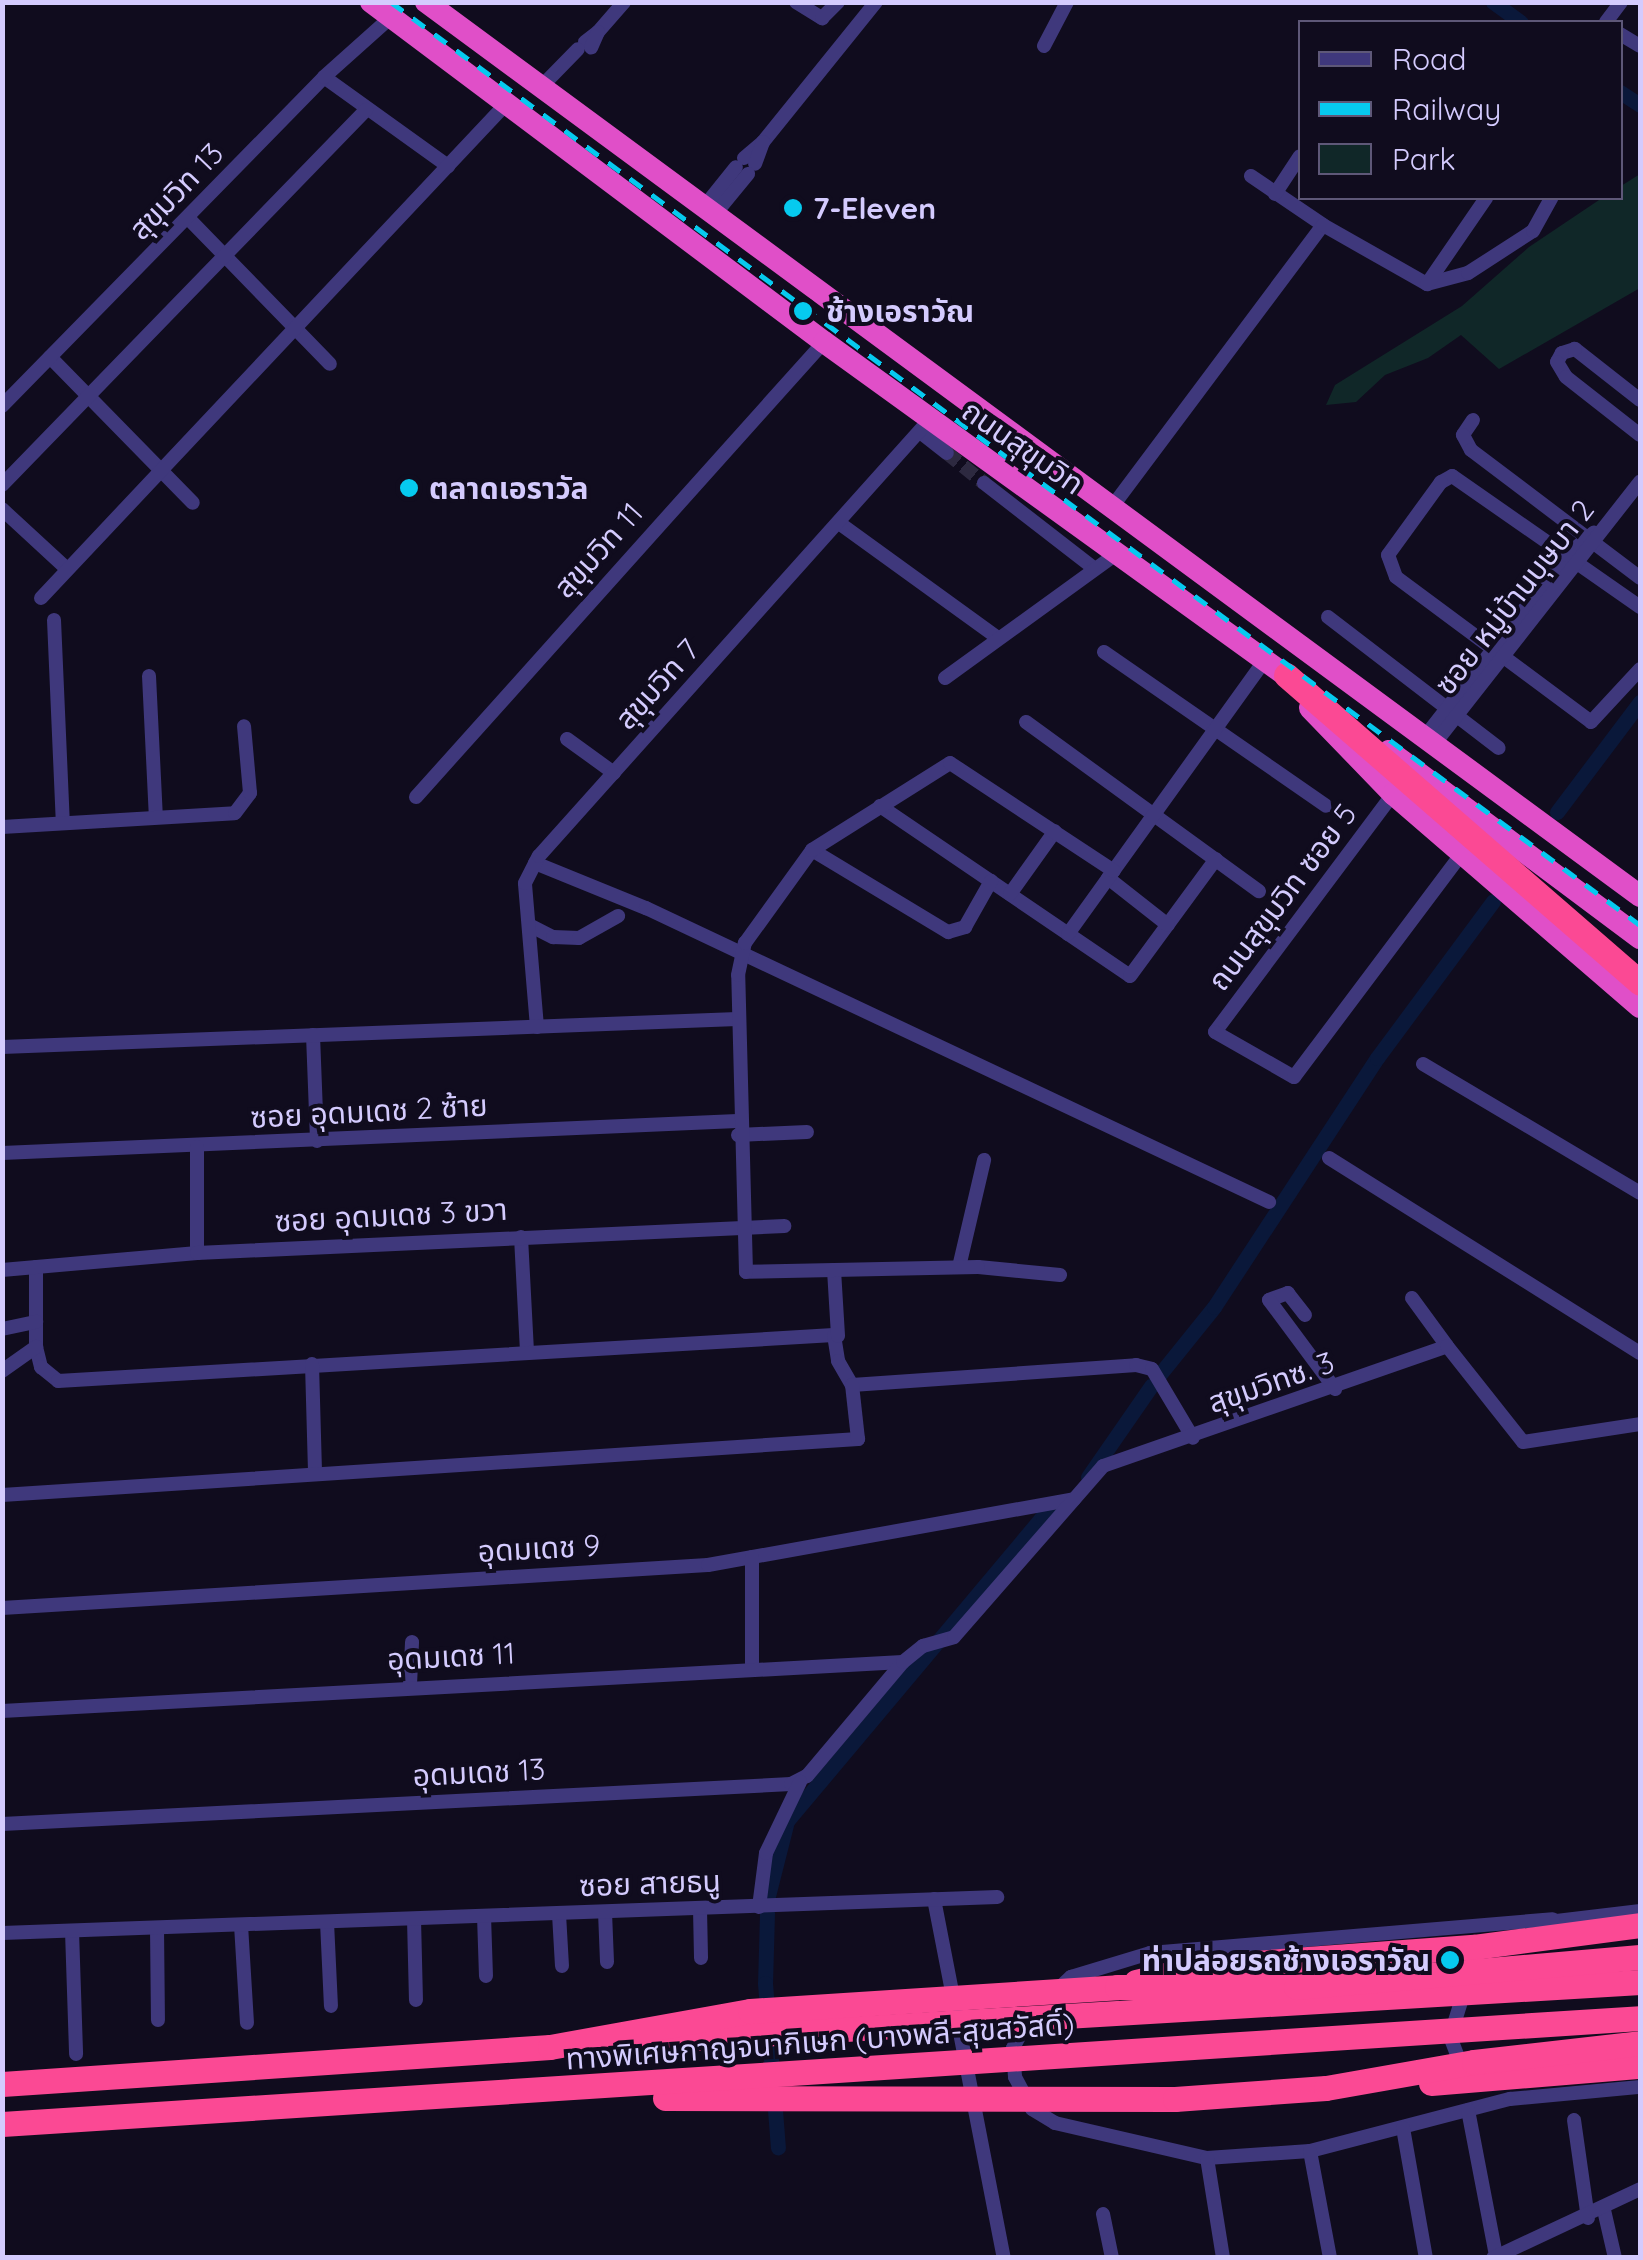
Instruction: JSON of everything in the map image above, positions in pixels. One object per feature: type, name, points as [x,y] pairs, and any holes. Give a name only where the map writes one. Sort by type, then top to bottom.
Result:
[{"type":"highway","name":"ถนนสุขุมวิท","points":[[372,2],[824,342],[925,425],[1119,552],[1640,938]]},
{"type":"highway","name":"ถนนสุขุมวิท","points":[[426,2],[1640,896]]},
{"type":"highway","points":[[1218,625],[1237,598]]},
{"type":"highway","points":[[1273,666],[1393,794],[1640,1008]]},
{"type":"highway","points":[[1273,666],[1636,979]]},
{"type":"highway","points":[[1117,1987],[1199,1967],[1474,1947],[1640,1925]]},
{"type":"highway","points":[[550,2047],[709,2014],[1117,1987],[1296,1987],[1640,1957]]},
{"type":"highway","name":"ทางพิเศษกาญจนาภิเษก (บางพลี-สุขสวัสดิ์)","points":[[2,2084],[1640,1982]]},
{"type":"highway","name":"ทางพิเศษกาญจนาภิเษก (บางพลี-สุขสวัสดิ์)","points":[[2,2124],[1640,2018]]},
{"type":"highway","points":[[1326,2088],[1456,2064],[1640,2043]]},
{"type":"highway","points":[[555,2091],[767,2102],[1175,2098],[1640,2066]]},
{"type":"street","points":[[544,90],[624,2]]},
{"type":"street","points":[[796,2],[822,18],[838,2]]},
{"type":"street","points":[[709,210],[876,2]]},
{"type":"street","points":[[1044,46],[1068,2]]},
{"type":"street","name":"สุขุมวิท 13","points":[[2,406],[324,77],[391,17]]},
{"type":"street","points":[[324,77],[448,166]]},
{"type":"street","points":[[41,598],[293,324],[506,104]]},
{"type":"street","points":[[2,485],[366,110]]},
{"type":"street","points":[[1275,194],[1298,159]]},
{"type":"street","points":[[1251,176],[1323,225],[1427,284],[1455,279],[1533,231],[1550,200]]},
{"type":"street","points":[[1427,284],[1485,200]]},
{"type":"street","points":[[189,218],[330,364]]},
{"type":"street","points":[[1112,507],[1323,225]]},
{"type":"street","name":"สุขุมวิท 11","points":[[416,797],[824,342]]},
{"type":"street","points":[[1640,400],[1575,349],[1562,353],[1558,362],[1566,378],[1640,436]]},
{"type":"street","points":[[50,357],[193,503]]},
{"type":"street","points":[[1473,420],[1465,444],[1640,578]]},
{"type":"street","points":[[925,425],[947,453]]},
{"type":"street","name":"สุขุมวิท 7","points":[[534,863],[925,425]]},
{"type":"street","points":[[1640,607],[1461,478],[1441,482],[1388,555],[1388,566],[1596,723],[1640,669]]},
{"type":"street","name":"ซอย หมู่บ้านบุษบา 2","points":[[1428,743],[1573,559],[1640,482]]},
{"type":"street","points":[[984,483],[1095,569]]},
{"type":"street","points":[[2,509],[66,568]]},
{"type":"street","points":[[839,523],[998,638]]},
{"type":"street","points":[[944,678],[1119,552]]},
{"type":"street","points":[[1328,616],[1499,748]]},
{"type":"street","points":[[54,620],[63,822]]},
{"type":"street","points":[[1104,652],[1326,806]]},
{"type":"street","points":[[1068,934],[1216,730],[1273,666]]},
{"type":"street","points":[[149,676],[156,817]]},
{"type":"street","points":[[1026,722],[1259,891]]},
{"type":"street","points":[[2,827],[235,813],[246,805],[244,726]]},
{"type":"street","points":[[568,739],[614,773]]},
{"type":"street","points":[[1060,1275],[959,1267],[746,1272],[736,1020],[742,957],[812,850],[950,763],[1055,831],[1168,925]]},
{"type":"street","name":"ถนนสุขุมวิท ซอย 5","points":[[1393,794],[1216,1032],[1294,1076],[1462,853]]},
{"type":"street","points":[[880,806],[1130,976],[1216,859]]},
{"type":"street","points":[[1010,894],[1055,831]]},
{"type":"street","points":[[812,850],[948,932],[964,927],[990,881]]},
{"type":"street","points":[[537,1026],[526,883],[534,863],[646,908],[742,957],[1268,1202]]},
{"type":"street","points":[[529,925],[552,937],[579,938],[618,916]]},
{"type":"street","points":[[2,1046],[736,1020]]},
{"type":"street","points":[[313,1035],[317,1142]]},
{"type":"street","points":[[1423,1064],[1640,1193]]},
{"type":"street","name":"ซอย อุดมเดช 2 ซ้าย","points":[[2,1153],[738,1128],[807,1132]]},
{"type":"street","points":[[197,1147],[197,1252]]},
{"type":"street","points":[[1329,1158],[1640,1353]]},
{"type":"street","points":[[959,1267],[984,1160]]},
{"type":"street","name":"ซอย อุดมเดช 3 ขวา","points":[[2,1270],[197,1252],[784,1226]]},
{"type":"street","points":[[521,1236],[527,1350]]},
{"type":"street","points":[[36,1268],[36,1347],[41,1367],[58,1382],[527,1350],[838,1336]]},
{"type":"street","points":[[2,1495],[858,1438],[852,1385],[838,1361],[834,1270]]},
{"type":"street","points":[[1305,1315],[1288,1293],[1269,1300],[1335,1389]]},
{"type":"street","points":[[1412,1298],[1523,1442],[1640,1424]]},
{"type":"street","points":[[2,1329],[36,1322]]},
{"type":"street","name":"สุขุมวิทซ. 3","points":[[903,1662],[923,1646],[948,1640],[1101,1467],[1335,1389],[1447,1346]]},
{"type":"street","points":[[2,1371],[36,1347]]},
{"type":"street","points":[[312,1364],[314,1474]]},
{"type":"street","points":[[852,1385],[1136,1365],[1161,1378],[1192,1438]]},
{"type":"street","name":"อุดมเดช 9","points":[[2,1608],[752,1557],[1068,1500]]},
{"type":"street","points":[[752,1557],[752,1668]]},
{"type":"street","points":[[410,1685],[412,1642]]},
{"type":"street","points":[[759,1907],[766,1854],[800,1782],[903,1662]]},
{"type":"street","name":"อุดมเดช 11","points":[[2,1711],[410,1685],[903,1662]]},
{"type":"street","name":"อุดมเดช 13","points":[[2,1824],[800,1782]]},
{"type":"street","name":"ซอย สายธนู","points":[[2,1933],[997,1897]]},
{"type":"street","points":[[934,1899],[1004,2258]]},
{"type":"street","points":[[700,1909],[701,1958]]},
{"type":"street","points":[[1640,1911],[1150,1954],[1071,1978],[1018,2031],[1013,2048],[1020,2092],[1055,2124],[1207,2158],[1310,2151],[1510,2099],[1640,2086]]},
{"type":"street","points":[[605,1912],[607,1962]]},
{"type":"street","points":[[559,1914],[562,1966]]},
{"type":"street","points":[[484,1916],[486,1976]]},
{"type":"street","points":[[414,1919],[416,2000]]},
{"type":"street","points":[[1510,2099],[1459,2063],[1450,2037],[1454,2017],[1485,1963],[1553,1919]]},
{"type":"street","points":[[327,1922],[331,2006]]},
{"type":"street","points":[[241,1925],[247,2023]]},
{"type":"street","points":[[157,1928],[158,2020]]},
{"type":"street","points":[[72,1931],[76,2054]]},
{"type":"street","points":[[1468,2110],[1494,2257],[1588,2218],[1640,2188]]},
{"type":"street","points":[[1574,2120],[1588,2218]]},
{"type":"street","points":[[1404,2128],[1426,2258]]},
{"type":"street","points":[[1310,2151],[1330,2258]]},
{"type":"street","points":[[1207,2158],[1223,2258]]},
{"type":"street","points":[[1604,2210],[1615,2258]]},
{"type":"street","points":[[1103,2214],[1112,2258]]},
{"type":"green space","points":[[1640,174],[1640,288],[1499,369],[1461,335],[1428,358],[1385,375],[1356,402],[1326,405],[1335,385],[1462,306],[1529,247],[1599,200],[1623,200],[1623,185]]},
{"type":"waterway","points":[[1493,2],[1518,20]]},
{"type":"waterway","points":[[1623,94],[1640,105]]},
{"type":"waterway","points":[[1557,812],[1640,702]]},
{"type":"waterway","points":[[1160,1374],[1214,1307],[1377,1058],[1493,901]]},
{"type":"waterway","points":[[1088,1477],[1151,1386]]},
{"type":"waterway","points":[[768,1896],[787,1821],[1043,1516],[1072,1500]]},
{"type":"waterway","points":[[767,1913],[765,1983],[778,2147]]},
{"type":"tunnel","points":[[947,453],[984,483]]},
{"type":"railway","points":[[391,2],[1640,925]]},
{"type":"place","name":"7-Eleven","points":[[793,208]]},
{"type":"place","name":"ช้างเอราวัณ","points":[[803,311]]},
{"type":"place","name":"ตลาดเอราวัล","points":[[409,488]]},
{"type":"place","name":"ท่าปล่อยรถช้างเอราวัณ","points":[[1450,1960]]}]
